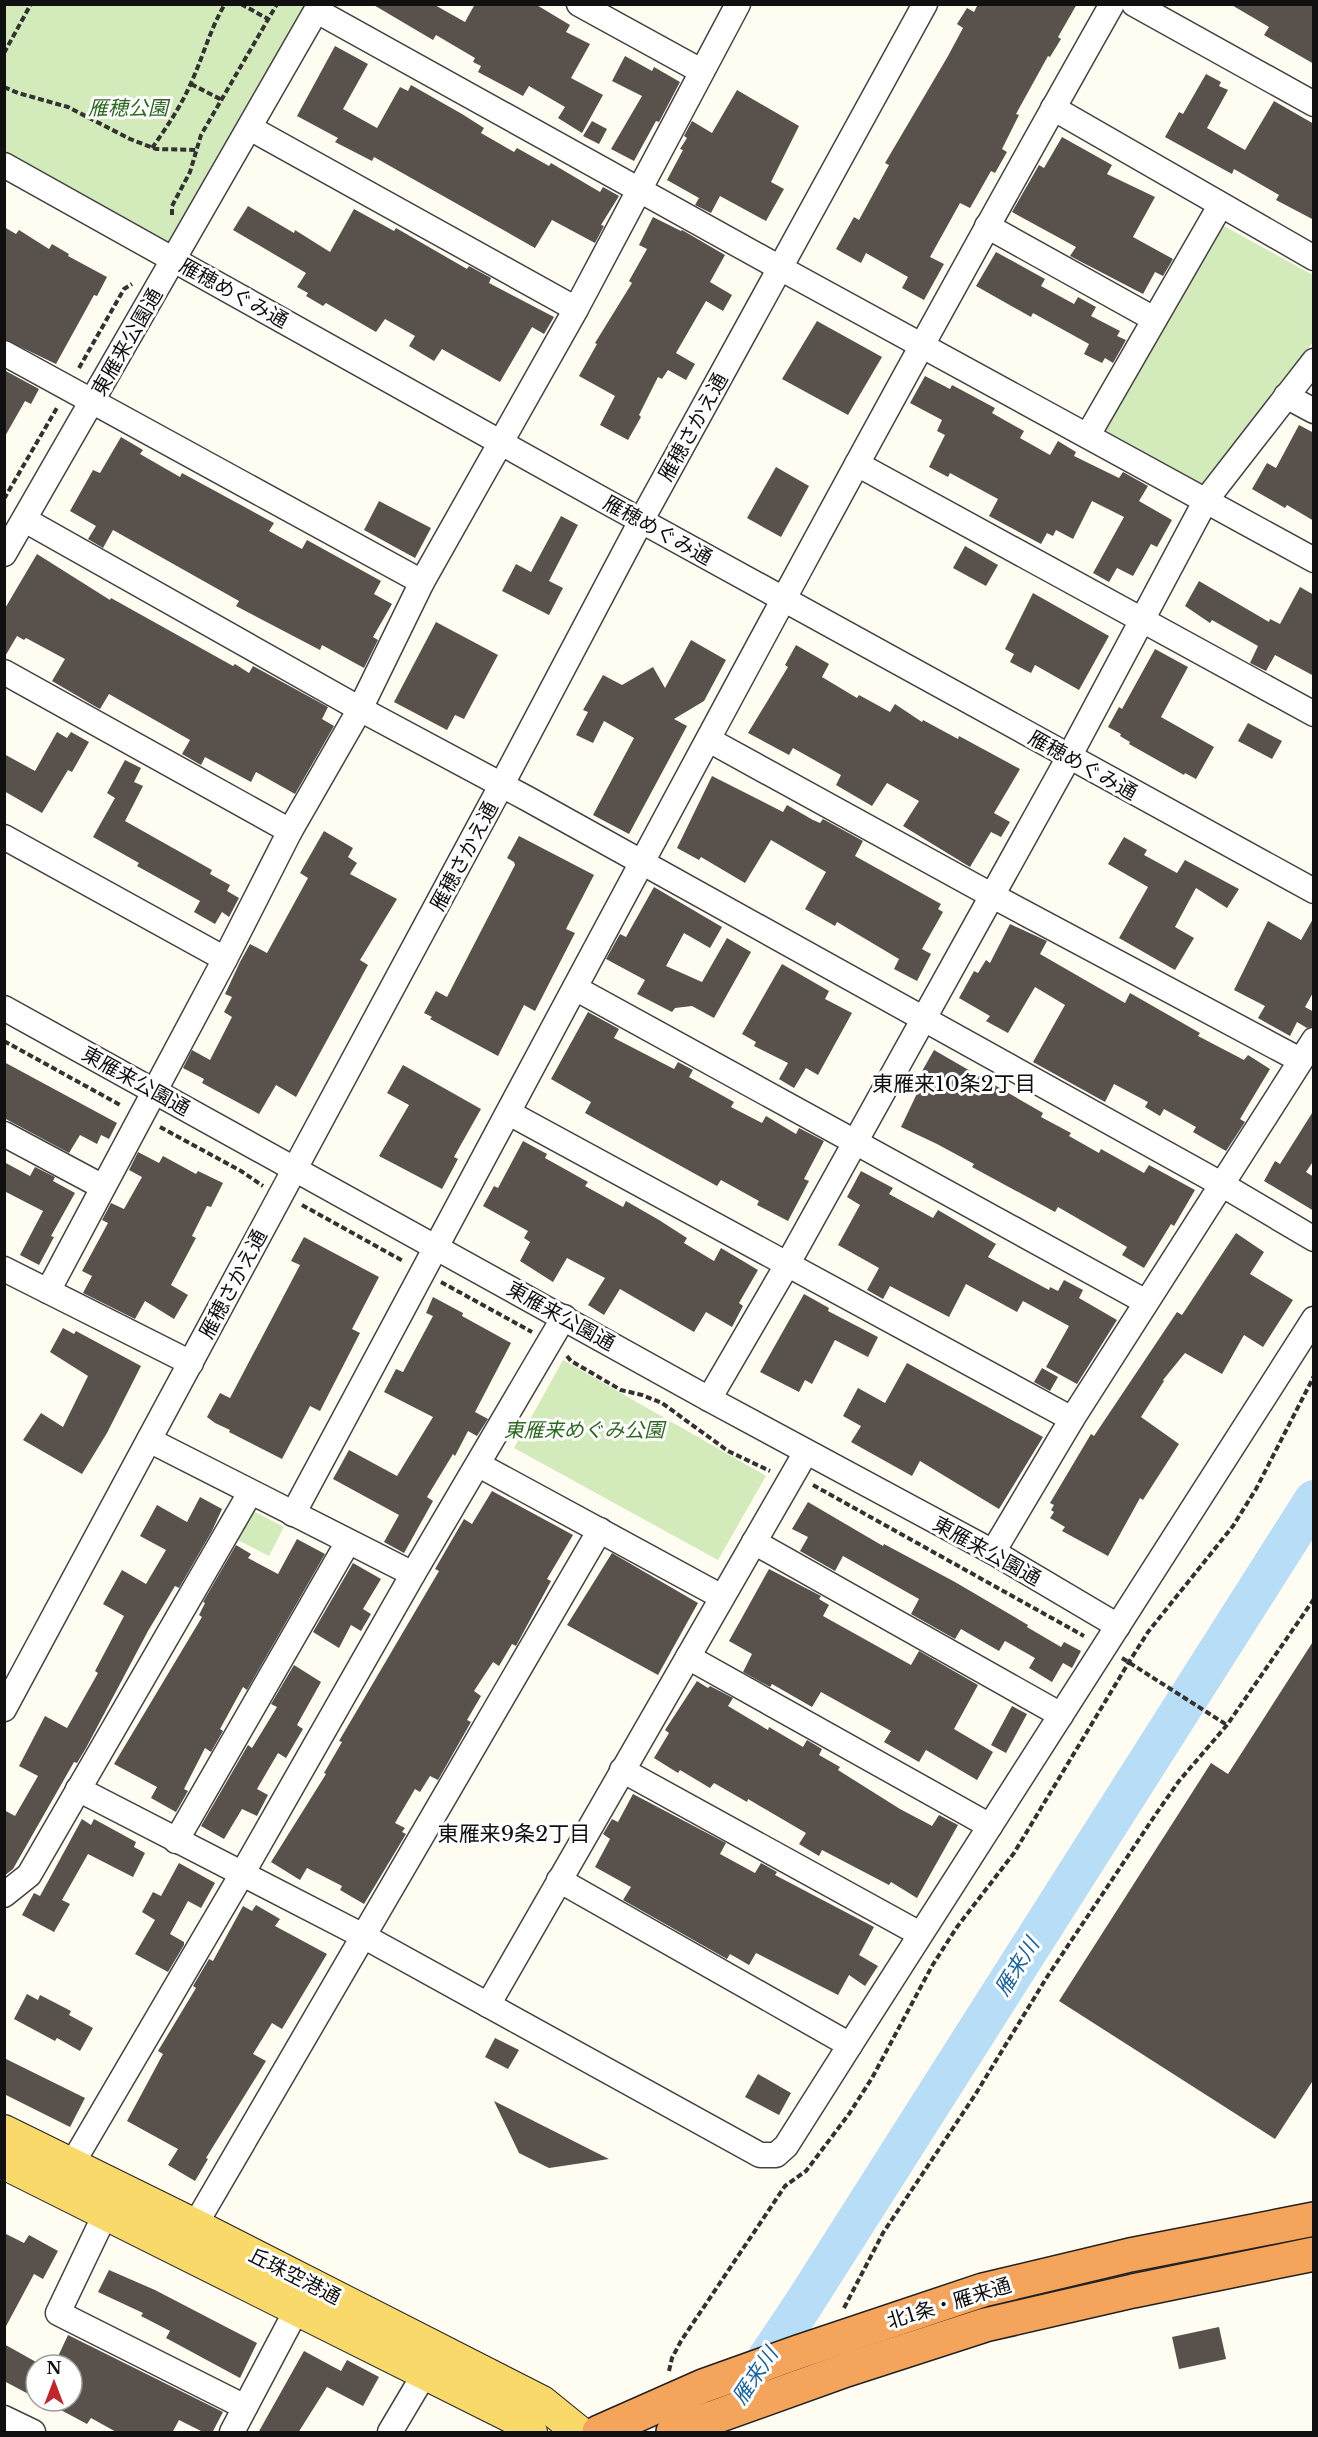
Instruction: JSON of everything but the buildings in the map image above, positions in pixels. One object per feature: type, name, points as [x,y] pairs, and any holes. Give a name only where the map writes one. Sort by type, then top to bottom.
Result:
[{"type":"highway","name":"北1条・雁来通","points":[[673,2422],[703,2386],[983,2290],[1130,2255],[1314,2219]]},
{"type":"highway","name":"北1条・雁来通","points":[[599,2433],[673,2422],[769,2397],[985,2325],[1133,2291],[1314,2254]]},
{"type":"main road","name":"丘珠空港通","points":[[4,2131],[72,2164],[112,2200],[301,2295],[542,2402],[579,2433]]},
{"type":"main road","name":"丘珠空港通","points":[[4,2163],[112,2200],[195,2225],[425,2373],[512,2417],[531,2433]]},
{"type":"street","points":[[579,4],[701,71]]},
{"type":"street","points":[[48,1291],[225,959],[290,831],[360,709],[422,582],[576,309],[738,4]]},
{"type":"street","name":"雁穂さかえ通","points":[[4,1708],[502,784],[641,521],[925,4]]},
{"type":"street","points":[[293,1514],[783,598],[921,345],[1112,4]]},
{"type":"street","points":[[1134,4],[1314,104]]},
{"type":"street","points":[[318,8],[640,191],[1314,560]]},
{"type":"street","name":"東雁来公園通","points":[[4,554],[318,8]]},
{"type":"street","points":[[1053,108],[1314,258]]},
{"type":"street","points":[[250,128],[576,309]]},
{"type":"street","name":"雁穂めぐみ通","points":[[4,165],[641,521],[1314,891]]},
{"type":"street","points":[[1088,435],[1220,206]]},
{"type":"street","points":[[987,226],[1154,319]]},
{"type":"street","points":[[4,353],[422,582]]},
{"type":"street","points":[[709,1399],[787,1265],[1069,757],[1206,500],[1314,361]]},
{"type":"street","points":[[1286,396],[1314,411]]},
{"type":"street","points":[[857,465],[1314,714]]},
{"type":"street","points":[[25,520],[360,709],[502,784],[1221,1184],[1314,1239]]},
{"type":"street","points":[[4,672],[290,831]]},
{"type":"street","points":[[709,740],[991,895],[1300,1060]]},
{"type":"street","points":[[4,837],[225,959]]},
{"type":"street","points":[[575,988],[1146,1302]]},
{"type":"street","name":"東雁来公園通","points":[[4,1008],[709,1399],[993,1552],[1118,1626]]},
{"type":"street","points":[[993,1552],[1072,1419],[1314,1040]]},
{"type":"street","points":[[509,1113],[1072,1419]]},
{"type":"street","points":[[4,1134],[102,1187]]},
{"type":"street","points":[[4,1269],[191,1363]]},
{"type":"street","points":[[72,2164],[564,1317]]},
{"type":"street","points":[[78,1789],[365,1937],[760,2155],[770,2157],[776,2155],[786,2146],[1314,1319]]},
{"type":"street","points":[[149,1440],[413,1574]]},
{"type":"street","points":[[488,2005],[806,1452]]},
{"type":"street","points":[[479,1465],[722,1597]]},
{"type":"street","points":[[4,1895],[29,1875],[250,1493]]},
{"type":"street","points":[[195,2225],[365,1937],[600,1530]]},
{"type":"street","points":[[176,1841],[348,1542]]},
{"type":"street","points":[[754,1542],[1061,1715]]},
{"type":"street","points":[[688,1657],[990,1826]]},
{"type":"street","points":[[622,1770],[920,1934]]},
{"type":"street","points":[[559,1880],[850,2045]]},
{"type":"street","points":[[112,2200],[57,2313],[245,2406]]},
{"type":"street","points":[[232,2433],[301,2295]]},
{"type":"street","points":[[390,2433],[425,2373]]},
{"type":"street","points":[[4,2418],[33,2433]]},
{"type":"path","points":[[4,53],[31,4]]},
{"type":"path","points":[[152,147],[167,128],[191,84],[215,21],[225,4]]},
{"type":"path","points":[[241,4],[268,19]]},
{"type":"path","points":[[172,218],[172,206],[190,172],[201,135],[277,4]]},
{"type":"path","points":[[191,84],[222,100]]},
{"type":"path","points":[[4,87],[68,107],[130,139],[152,147],[196,150]]},
{"type":"path","points":[[78,370],[124,289],[134,283]]},
{"type":"path","points":[[4,499],[62,398]]},
{"type":"path","points":[[4,1041],[124,1107]]},
{"type":"path","points":[[158,1125],[241,1171],[254,1181]]},
{"type":"path","points":[[305,1207],[407,1263]]},
{"type":"path","points":[[439,1280],[535,1333]]},
{"type":"path","points":[[565,1354],[571,1361],[621,1390],[642,1395],[669,1406],[728,1451],[769,1471],[778,1471]]},
{"type":"path","points":[[673,2422],[667,2379],[672,2358],[681,2341],[785,2186],[806,2171],[849,2114],[872,2078],[932,1966],[957,1927],[1014,1853],[1148,1632],[1233,1526],[1278,1451],[1314,1376]]},
{"type":"path","points":[[803,1480],[1085,1636]]},
{"type":"path","points":[[839,2318],[883,2233],[975,2095],[1047,1977],[1179,1781],[1227,1725],[1314,1599]]},
{"type":"path","points":[[1114,1653],[1227,1725]]},
{"type":"green space","name":"雁穂公園","points":[[5,5],[305,5],[168,249],[5,158]]},
{"type":"green space","points":[[1222,225],[1313,275],[1313,342],[1201,485],[1103,431]]},
{"type":"green space","name":"東雁来めぐみ公園","points":[[563,1360],[766,1476],[718,1560],[514,1448]]},
{"type":"green space","points":[[249,1509],[284,1527],[269,1556],[234,1538]]},
{"type":"waterway","name":"雁来川","points":[[748,2387],[803,2305],[1314,1500]]},
{"type":"district","name":"東雁来10条2丁目","points":[[954,1084]]},
{"type":"district","name":"東雁来9条2丁目","points":[[514,1834]]}]
